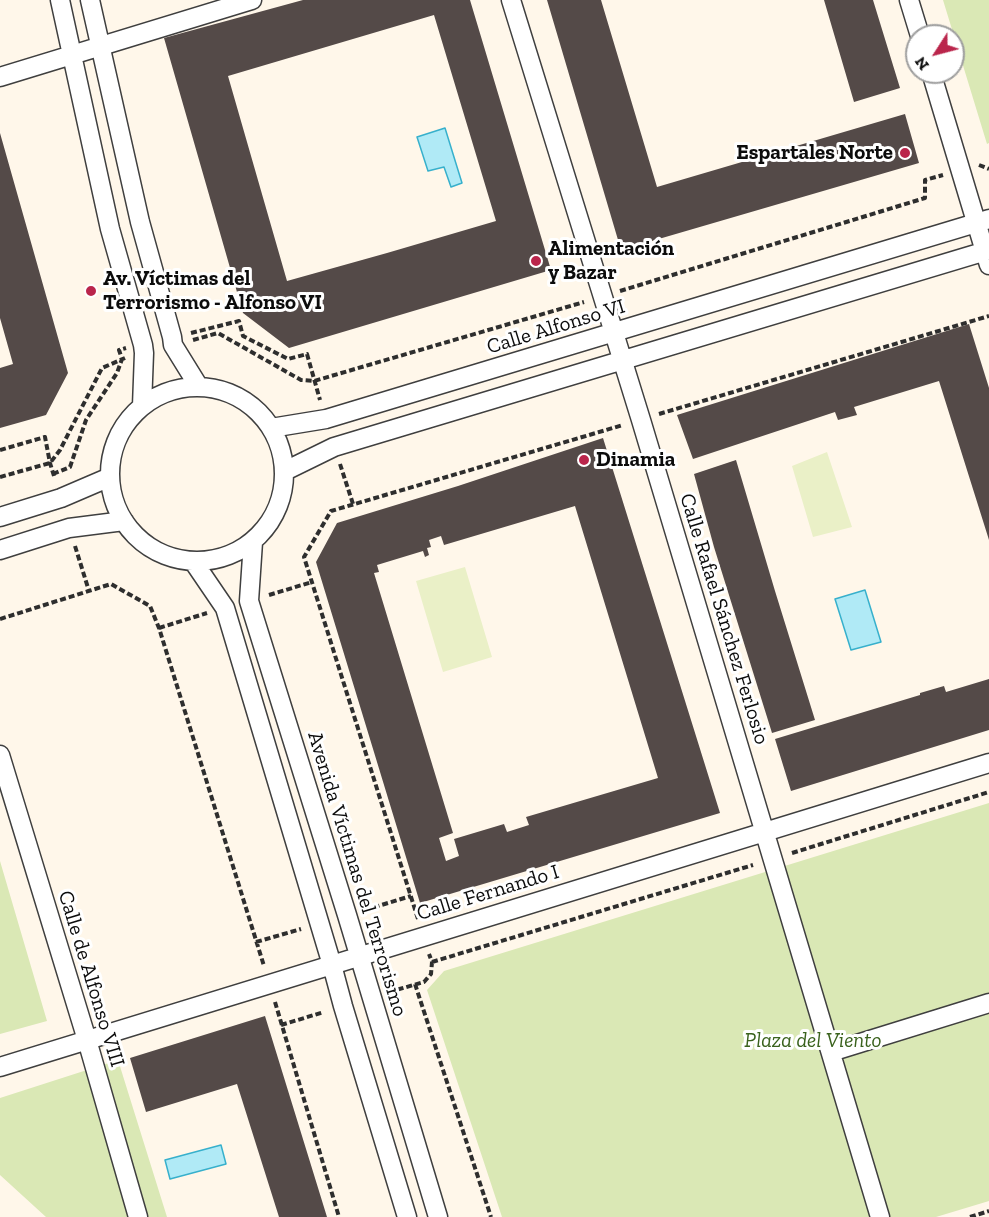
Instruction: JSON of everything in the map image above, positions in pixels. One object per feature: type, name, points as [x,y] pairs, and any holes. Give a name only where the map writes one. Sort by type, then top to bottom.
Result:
[{"type":"street","points":[[60,0],[110,229],[143,345],[142,406]]},
{"type":"street","points":[[90,0],[140,222],[173,345],[199,387]]},
{"type":"street","points":[[0,77],[252,0]]},
{"type":"street","name":"Calle Rafael Sánchez Ferlosio","points":[[511,0],[648,443],[880,1217]]},
{"type":"street","points":[[909,0],[916,24]]},
{"type":"street","points":[[285,471],[334,447],[622,360],[988,255],[983,221],[960,169],[935,84]]},
{"type":"street","name":"Calle Alfonso VI","points":[[271,428],[326,419],[983,221]]},
{"type":"street","points":[[199,387],[226,392],[250,405],[271,428],[281,448],[285,471],[283,492],[274,517],[253,542],[224,558],[193,561],[173,558],[144,543],[124,521],[114,501],[110,477],[112,454],[121,431],[142,406],[170,391],[199,387]]},
{"type":"street","points":[[0,518],[61,498],[110,477]]},
{"type":"street","points":[[0,550],[69,528],[124,521]]},
{"type":"street","name":"Avenida Víctimas del Terrorismo","points":[[253,542],[249,601],[438,1217]]},
{"type":"street","points":[[193,561],[225,608],[407,1217]]},
{"type":"street","name":"Calle de Alfonso VIII","points":[[0,755],[138,1217]]},
{"type":"street","name":"Calle Fernando I","points":[[0,1067],[989,763]]},
{"type":"street","points":[[831,1052],[989,1003]]},
{"type":"path","points":[[173,345],[218,333],[301,380],[314,381],[925,198],[925,180],[960,169],[976,164],[989,169]]},
{"type":"path","points":[[0,477],[50,462],[60,450],[102,368],[144,352]]},
{"type":"path","points":[[331,511],[304,557],[432,962],[431,974],[424,982],[371,997]]},
{"type":"path","points":[[0,620],[111,584],[150,606],[159,628],[270,984],[339,1217]]},
{"type":"path","points":[[432,962],[989,792]]},
{"type":"path","points":[[415,984],[491,1217]]},
{"type":"path","points":[[281,1025],[343,1006]]},
{"type":"path","points":[[970,1217],[989,1211]]},
{"type":"green space","points":[[943,0],[989,0],[989,143],[987,144],[965,72],[965,24],[950,24]]},
{"type":"green space","points":[[827,452],[852,527],[813,537],[792,466]]},
{"type":"green space","points":[[465,567],[492,657],[443,672],[416,581]]},
{"type":"green space","name":"Plaza del Viento","points":[[989,803],[989,1201],[936,1217],[502,1217],[427,990],[444,971]]},
{"type":"green space","points":[[0,861],[47,1021],[0,1034]]},
{"type":"green space","points":[[118,1060],[167,1217],[46,1217],[0,1175],[0,1098]]},
{"type":"water","points":[[445,128],[462,183],[451,187],[444,167],[428,171],[417,137]]},
{"type":"water","points":[[865,590],[881,642],[851,650],[835,599]]},
{"type":"water","points":[[221,1145],[226,1164],[170,1179],[165,1160]]},
{"type":"building","points":[[303,0],[470,0],[551,270],[289,348],[243,313],[164,38]],"holes":[[[434,15],[496,221],[287,281],[228,76]]]},
{"type":"building","points":[[547,0],[601,0],[657,187],[905,114],[919,163],[621,250]]},
{"type":"building","points":[[824,0],[873,0],[900,88],[854,102]]},
{"type":"building","points":[[0,133],[68,373],[46,415],[0,428],[0,368],[13,364],[0,318]]},
{"type":"building","points":[[969,324],[989,388],[989,540],[939,381],[854,407],[857,415],[838,420],[835,412],[693,459],[677,415]]},
{"type":"building","points":[[603,438],[720,813],[420,903],[316,562],[337,523]],"holes":[[[575,506],[658,778],[526,817],[529,825],[507,832],[504,824],[454,839],[459,856],[446,861],[439,838],[453,833],[374,573],[379,572],[377,565],[423,551],[425,557],[429,555],[427,548],[431,547],[429,540],[441,536],[444,545]]]},
{"type":"building","points":[[736,460],[815,720],[772,733],[714,547],[694,474]]},
{"type":"building","points":[[989,679],[989,730],[791,791],[775,739],[944,686],[946,692]]},
{"type":"building","points":[[265,1016],[327,1217],[279,1217],[237,1084],[146,1112],[130,1058]]},
{"type":"place","name":"Espartales Norte","points":[[905,153]]},
{"type":"place","name":"Alimentación y Bazar","points":[[536,261]]},
{"type":"place","name":"Av. Víctimas del Terrorismo - Alfonso VI","points":[[91,291]]},
{"type":"place","name":"Dinamia","points":[[584,460]]}]
